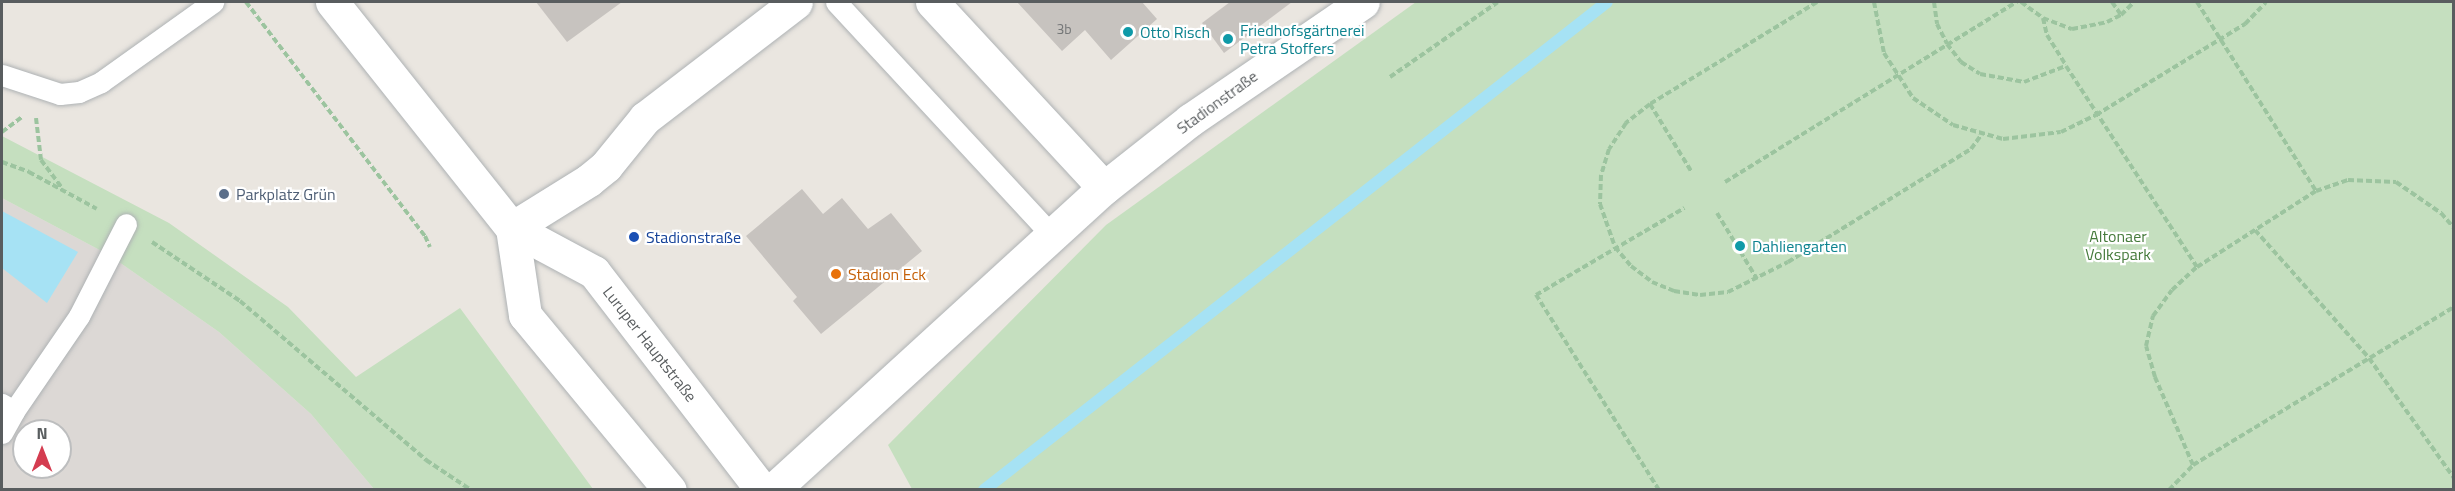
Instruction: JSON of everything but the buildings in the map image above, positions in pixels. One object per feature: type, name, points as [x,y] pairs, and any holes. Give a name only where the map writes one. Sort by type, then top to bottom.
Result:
[{"type":"street","name":"Luruper Hauptstraße","points":[[332,2],[512,228],[594,272],[762,489]]},
{"type":"street","points":[[670,489],[525,315],[512,228],[597,173],[645,118],[796,2]]},
{"type":"street","points":[[932,2],[1104,188]]},
{"type":"street","name":"Stadionstraße","points":[[773,489],[1104,188],[1190,120],[1363,2]]},
{"type":"lane","points":[[2,75],[41,97],[79,92],[101,82],[213,2]]},
{"type":"lane","points":[[836,2],[1052,234]]},
{"type":"lane","points":[[2,433],[8,407],[79,316],[126,225]]},
{"type":"path","points":[[246,2],[425,236],[430,247]]},
{"type":"path","points":[[1390,77],[1498,2]]},
{"type":"path","points":[[1817,2],[1650,104],[1626,123],[1609,149],[1601,175],[1600,204],[1615,247],[1652,282],[1674,291],[1700,295],[1728,292],[1757,279],[1971,149],[1982,135]]},
{"type":"path","points":[[1874,2],[1884,53],[1896,76],[1931,112],[1982,135],[2033,138],[2061,132],[2096,115],[2245,24],[2266,2]]},
{"type":"path","points":[[1934,2],[1937,24],[1947,44],[1961,62],[1980,74],[2001,81],[2024,82],[2066,66]]},
{"type":"path","points":[[1725,182],[2017,2]]},
{"type":"path","points":[[2022,2],[2043,18],[2072,29],[2121,15],[2134,2]]},
{"type":"path","points":[[2112,2],[2121,15]]},
{"type":"path","points":[[2197,2],[2316,190]]},
{"type":"path","points":[[2043,18],[2047,35],[2096,115],[2197,267]]},
{"type":"path","points":[[2,132],[41,97]]},
{"type":"path","points":[[41,97],[35,124],[41,160],[64,190]]},
{"type":"path","points":[[1650,104],[1691,171]]},
{"type":"path","points":[[2,162],[64,190],[126,225],[240,301],[426,460],[471,489]]},
{"type":"path","points":[[2193,465],[2155,377],[2146,346],[2153,316],[2172,290],[2197,267],[2316,190],[2363,178],[2396,182],[2441,213],[2454,228]]},
{"type":"path","points":[[1659,489],[1536,295],[1684,208]]},
{"type":"path","points":[[1717,213],[1757,279]]},
{"type":"path","points":[[2254,230],[2369,358],[2454,478]]},
{"type":"path","points":[[2169,489],[2193,465],[2454,306]]},
{"type":"shaded area","points":[[2,198],[109,255],[219,332],[311,414],[374,489],[2,489]]},
{"type":"green space","name":"Altonaer Volkspark","points":[[1416,2],[2453,2],[2453,489],[912,489],[888,445],[1106,225]]},
{"type":"green space","points":[[2,136],[169,223],[288,307],[356,377],[460,308],[593,489],[374,489],[311,414],[219,332],[109,255],[2,198]]},
{"type":"water","points":[[2,211],[78,252],[47,303],[2,268]]},
{"type":"waterway","points":[[984,490],[1607,2]]},
{"type":"place","name":"Otto Risch","points":[[1128,32]]},
{"type":"place","name":"Friedhofsgärtnerei Petra Stoffers","points":[[1228,39]]},
{"type":"place","name":"Parkplatz Grün","points":[[224,194]]},
{"type":"place","name":"Stadionstraße","points":[[634,237]]},
{"type":"place","name":"Dahliengarten","points":[[1740,246]]},
{"type":"place","name":"Stadion Eck","points":[[836,274]]}]
